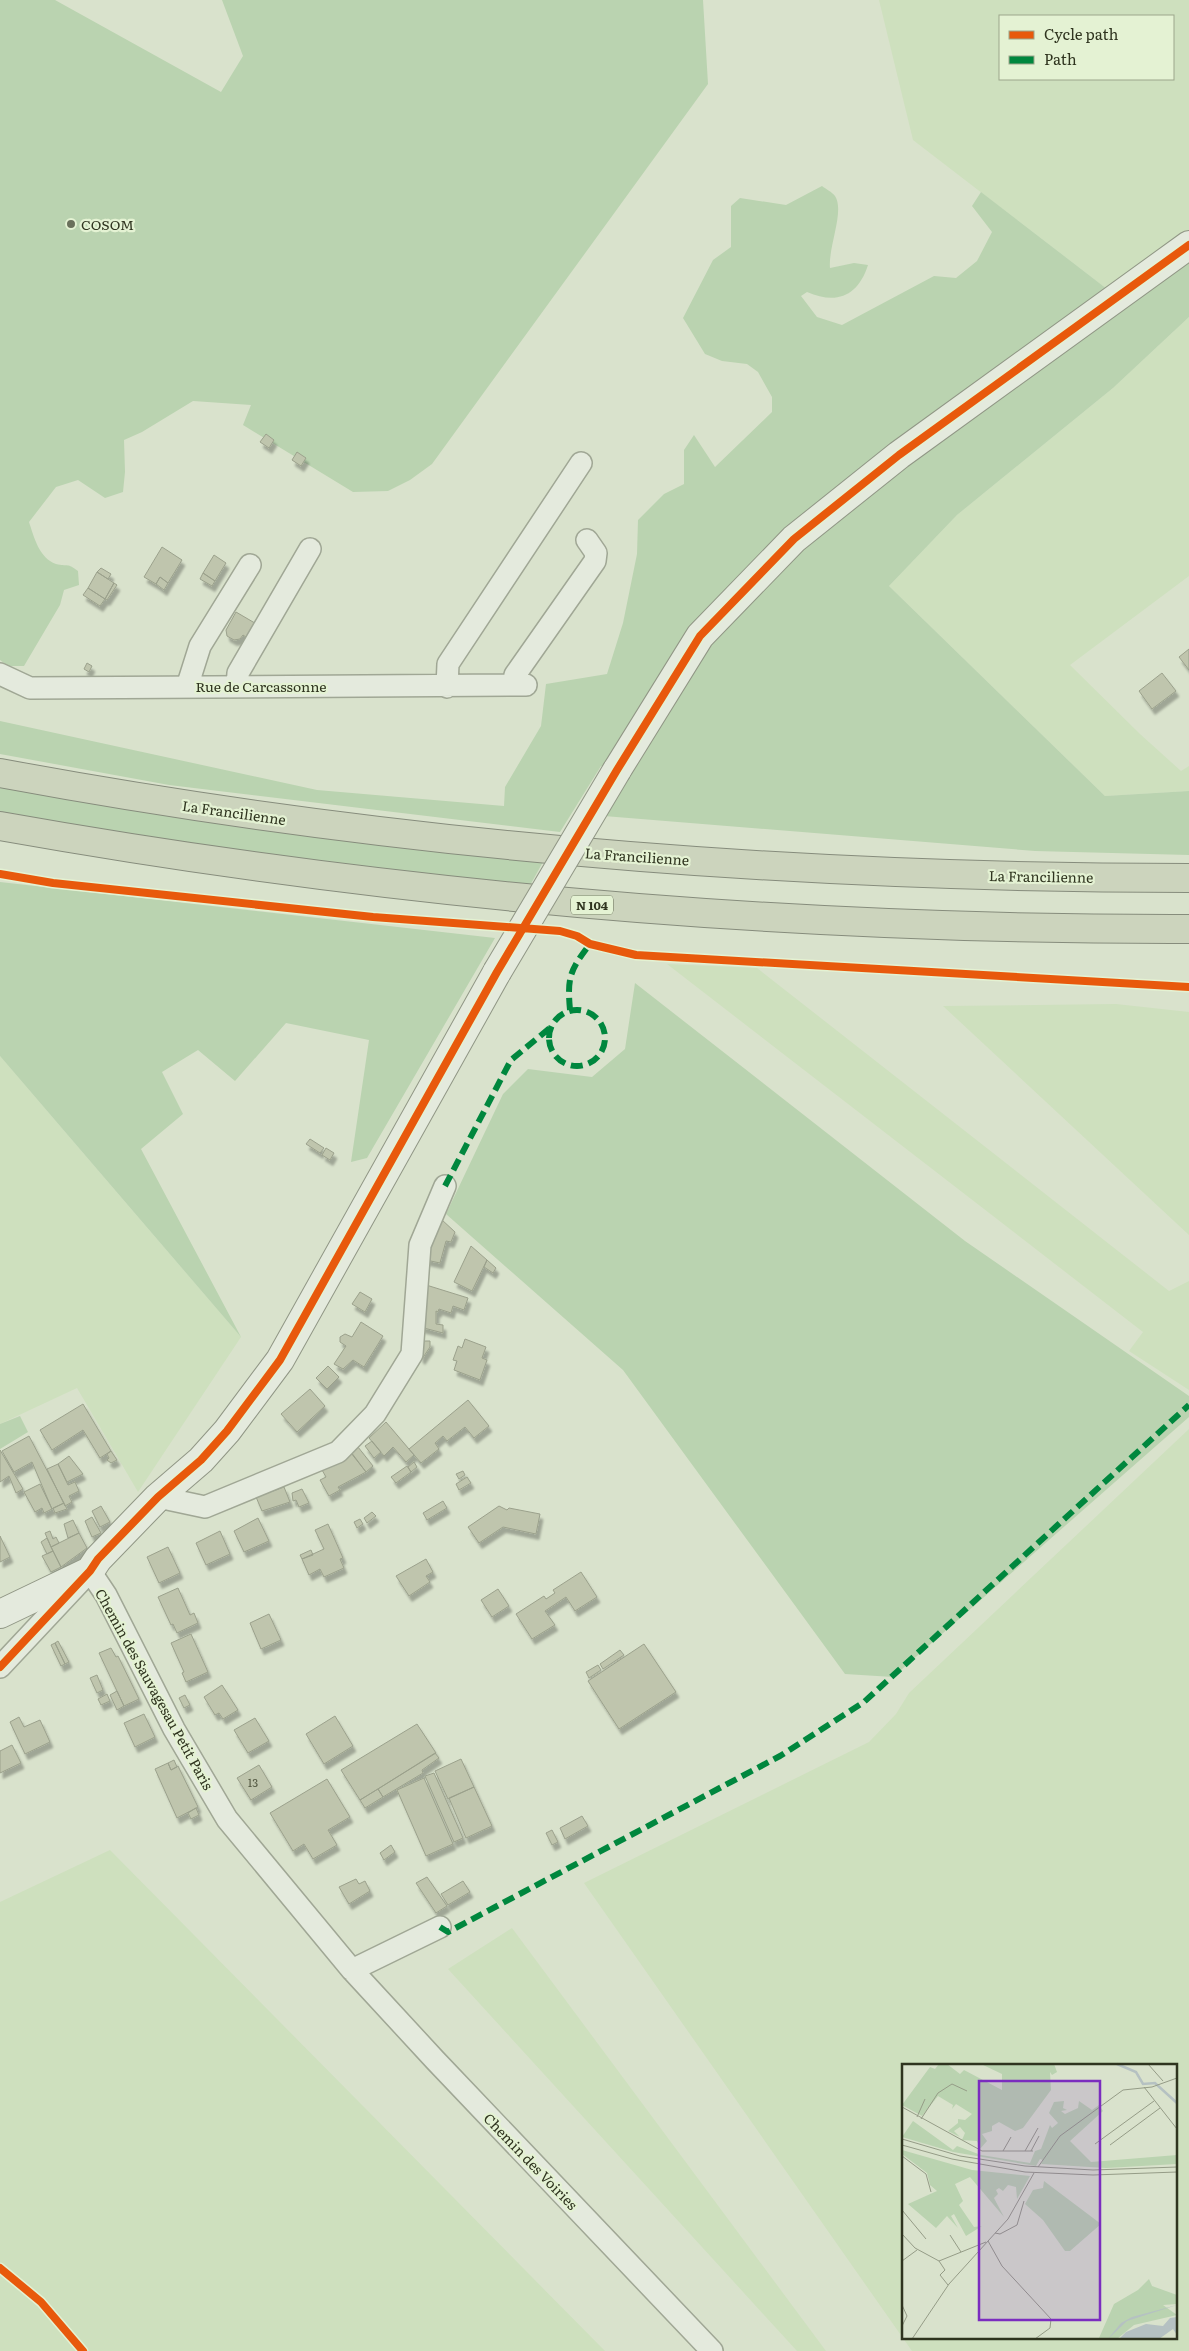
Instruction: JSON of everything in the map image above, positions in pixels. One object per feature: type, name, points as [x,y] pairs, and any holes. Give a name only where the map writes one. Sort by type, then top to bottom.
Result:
[{"type":"highway","name":"La Francilienne","points":[[0,774],[126,797],[286,819],[447,839],[620,856],[798,868],[958,875],[1189,878]]},
{"type":"highway","name":"N 104","points":[[0,826],[117,847],[281,871],[446,891],[624,908],[800,920],[961,926],[1189,929]]},
{"type":"street","points":[[0,1667],[90,1571],[98,1559],[158,1497],[201,1460],[227,1431],[280,1360],[497,972],[617,770],[700,636],[794,539],[899,454],[1189,245]]},
{"type":"street","points":[[447,687],[448,664],[582,463]]},
{"type":"street","name":"Rue de Carcassonne","points":[[0,674],[30,688],[447,687],[520,685],[515,674],[595,561],[596,553],[588,540]]},
{"type":"street","points":[[237,687],[238,673],[310,550]]},
{"type":"street","points":[[187,687],[200,646],[250,565]]},
{"type":"street","points":[[158,1497],[205,1507],[338,1452],[375,1414],[412,1354],[420,1245],[445,1186]]},
{"type":"street","points":[[0,1614],[90,1571]]},
{"type":"street","name":"Chemin des Sauvagesau Petit Paris","points":[[90,1571],[106,1595],[174,1729],[227,1819],[352,1970]]},
{"type":"street","points":[[352,1970],[440,1928]]},
{"type":"street","name":"Chemin des Voiries","points":[[352,1970],[712,2351]]},
{"type":"green space","points":[[0,0],[55,0],[221,92],[243,56],[222,0],[703,0],[708,84],[432,464],[410,480],[388,491],[353,492],[243,425],[251,405],[193,401],[142,432],[124,440],[125,472],[123,492],[105,498],[78,480],[56,487],[29,522],[41,552],[50,561],[69,566],[78,571],[79,585],[64,590],[60,605],[24,666],[8,666],[0,660]]},
{"type":"green space","points":[[879,0],[1189,0],[1189,232],[1107,289],[913,140]]},
{"type":"green space","points":[[822,186],[835,196],[838,203],[830,268],[854,263],[868,265],[864,276],[858,284],[845,295],[828,298],[807,292],[801,296],[817,317],[842,325],[934,276],[956,278],[977,261],[992,232],[972,206],[981,192],[1107,289],[1189,246],[1189,317],[1113,388],[957,515],[889,586],[1105,796],[1189,791],[1189,855],[1035,851],[604,816],[617,770],[601,766],[560,832],[169,785],[0,754],[0,721],[317,790],[504,806],[505,787],[541,726],[546,684],[607,674],[623,623],[637,554],[638,520],[664,494],[684,484],[684,450],[694,435],[715,467],[772,412],[772,397],[758,372],[747,364],[722,361],[705,354],[683,318],[713,260],[731,247],[731,206],[740,198],[786,205]]},
{"type":"green space","points":[[1189,317],[1189,576],[1070,665],[1140,734],[1181,771],[1189,766],[1189,791],[1105,796],[889,586],[957,515],[1113,388]]},
{"type":"green space","points":[[0,785],[544,860],[527,891],[368,870],[0,815]]},
{"type":"green space","points":[[0,882],[495,938],[367,1158],[351,1162],[369,1040],[286,1023],[235,1081],[198,1050],[162,1072],[183,1114],[141,1149],[241,1337],[0,1056]]},
{"type":"green space","points":[[667,964],[757,968],[1169,1291],[1189,1281],[1189,1390],[1129,1351],[1143,1332]]},
{"type":"green space","points":[[635,983],[965,1241],[1189,1396],[1189,1417],[893,1677],[845,1674],[623,1370],[446,1214],[503,1094],[528,1069],[592,1077],[625,1049]]},
{"type":"green space","points":[[1116,1004],[1189,1012],[1189,1235],[943,1006]]},
{"type":"green space","points":[[0,1056],[241,1337],[138,1492],[77,1388],[0,1424]]},
{"type":"green space","points":[[20,1416],[28,1432],[0,1449],[0,1424]]},
{"type":"green space","points":[[1189,1429],[1189,2351],[912,2351],[903,2338],[1176,2338],[1176,2064],[902,2064],[902,2337],[584,1883],[869,1742],[896,1714],[909,1693]]},
{"type":"green space","points":[[110,1850],[605,2351],[0,2351],[0,1902]]},
{"type":"green space","points":[[512,1928],[826,2351],[797,2351],[448,1969]]},
{"type":"building","points":[[266,434],[274,440],[269,448],[260,442]]},
{"type":"building","points":[[297,452],[306,458],[301,466],[292,460]]},
{"type":"building","points":[[162,547],[182,560],[168,583],[160,577],[156,584],[144,577]]},
{"type":"building","points":[[214,555],[226,563],[215,581],[203,573]]},
{"type":"building","points":[[101,568],[111,574],[108,579],[97,572]]},
{"type":"building","points":[[97,572],[114,583],[105,599],[88,588]]},
{"type":"building","points":[[203,573],[215,581],[212,586],[200,579]]},
{"type":"building","points":[[160,577],[168,583],[164,590],[156,584]]},
{"type":"building","points":[[114,583],[117,585],[107,600],[105,599]]},
{"type":"building","points":[[88,588],[105,599],[100,606],[83,595]]},
{"type":"building","points":[[236,612],[265,629],[256,644],[243,635],[240,639],[234,640],[227,636],[226,630]]},
{"type":"building","points":[[1189,649],[1189,670],[1179,657]]},
{"type":"building","points":[[87,663],[92,666],[89,672],[84,669]]},
{"type":"building","points":[[1162,673],[1176,691],[1152,709],[1139,691]]},
{"type":"building","points":[[310,1139],[324,1148],[320,1153],[306,1144]]},
{"type":"building","points":[[326,1148],[334,1153],[330,1160],[322,1155]]},
{"type":"building","points":[[441,1219],[455,1232],[451,1242],[446,1241],[440,1263],[426,1260],[429,1244]]},
{"type":"building","points":[[471,1246],[487,1260],[472,1291],[454,1282]]},
{"type":"building","points":[[487,1260],[496,1268],[493,1273],[484,1267]]},
{"type":"building","points":[[423,1284],[468,1298],[464,1310],[453,1306],[451,1313],[439,1309],[438,1312],[436,1311],[436,1324],[443,1325],[443,1333],[420,1327]]},
{"type":"building","points":[[360,1292],[372,1299],[365,1312],[352,1304]]},
{"type":"building","points":[[361,1322],[383,1336],[364,1367],[353,1360],[343,1369],[334,1364],[346,1346],[340,1342],[340,1337],[345,1334],[352,1337]]},
{"type":"building","points":[[465,1339],[486,1347],[482,1358],[487,1360],[480,1380],[454,1370],[457,1361],[453,1360],[458,1346],[462,1348]]},
{"type":"building","points":[[420,1341],[430,1341],[430,1347],[422,1359],[420,1357]]},
{"type":"building","points":[[328,1366],[339,1377],[327,1389],[316,1378]]},
{"type":"building","points":[[310,1389],[325,1406],[297,1432],[281,1414]]},
{"type":"building","points":[[468,1400],[489,1426],[474,1438],[465,1427],[447,1441],[443,1436],[435,1443],[439,1449],[421,1463],[409,1449]]},
{"type":"building","points":[[83,1404],[111,1451],[100,1458],[83,1430],[52,1450],[40,1430]]},
{"type":"building","points":[[386,1422],[414,1455],[406,1462],[393,1447],[384,1456],[369,1438]]},
{"type":"building","points":[[29,1436],[64,1503],[52,1509],[32,1462],[14,1472],[2,1451]]},
{"type":"building","points":[[372,1441],[381,1452],[374,1458],[365,1446]]},
{"type":"building","points":[[358,1447],[373,1466],[366,1472],[351,1453]]},
{"type":"building","points":[[0,1450],[23,1489],[16,1493],[9,1476],[0,1482]]},
{"type":"building","points":[[111,1451],[117,1460],[111,1463],[107,1460],[109,1458],[107,1454]]},
{"type":"building","points":[[351,1452],[366,1472],[338,1487],[340,1490],[329,1496],[320,1480],[326,1477],[322,1470]]},
{"type":"building","points":[[69,1456],[83,1474],[67,1482],[58,1464]]},
{"type":"building","points":[[414,1462],[417,1467],[411,1472],[408,1467]]},
{"type":"building","points":[[58,1464],[68,1485],[75,1482],[79,1491],[69,1496],[72,1502],[65,1506],[47,1469]]},
{"type":"building","points":[[407,1466],[411,1472],[396,1483],[391,1477]]},
{"type":"building","points":[[463,1471],[465,1475],[459,1479],[456,1474]]},
{"type":"building","points":[[467,1477],[471,1483],[459,1490],[456,1484]]},
{"type":"building","points":[[40,1484],[52,1509],[44,1513],[42,1508],[35,1512],[24,1492]]},
{"type":"building","points":[[284,1487],[290,1502],[262,1511],[256,1497]]},
{"type":"building","points":[[302,1489],[309,1503],[299,1507],[296,1500],[293,1501],[292,1493]]},
{"type":"building","points":[[443,1501],[447,1508],[427,1520],[423,1513]]},
{"type":"building","points":[[64,1503],[67,1509],[55,1513],[53,1508]]},
{"type":"building","points":[[101,1506],[110,1522],[100,1527],[92,1511]]},
{"type":"building","points":[[499,1506],[507,1510],[509,1508],[540,1514],[536,1534],[503,1527],[479,1543],[468,1527]]},
{"type":"building","points":[[372,1512],[376,1516],[367,1523],[364,1518]]},
{"type":"building","points":[[92,1517],[101,1533],[92,1537],[85,1521]]},
{"type":"building","points":[[258,1518],[269,1541],[244,1552],[234,1531]]},
{"type":"building","points":[[360,1519],[363,1524],[357,1528],[354,1522]]},
{"type":"building","points":[[73,1520],[79,1533],[68,1538],[64,1524]]},
{"type":"building","points":[[328,1524],[343,1558],[340,1559],[344,1568],[324,1577],[320,1569],[309,1575],[302,1559],[324,1549],[315,1530]]},
{"type":"building","points":[[50,1531],[53,1539],[56,1537],[59,1543],[51,1547],[45,1533]]},
{"type":"building","points":[[220,1531],[230,1554],[206,1565],[196,1543]]},
{"type":"building","points":[[79,1533],[87,1548],[61,1567],[51,1547]]},
{"type":"building","points":[[0,1536],[10,1557],[0,1562]]},
{"type":"building","points":[[47,1538],[53,1551],[47,1554],[41,1542]]},
{"type":"building","points":[[168,1547],[180,1573],[159,1583],[147,1557]]},
{"type":"building","points":[[311,1550],[313,1555],[302,1559],[300,1555]]},
{"type":"building","points":[[53,1551],[61,1567],[51,1572],[42,1556]]},
{"type":"building","points":[[426,1559],[433,1572],[426,1576],[430,1582],[409,1596],[396,1576]]},
{"type":"building","points":[[581,1572],[597,1597],[575,1611],[566,1597],[545,1611],[555,1625],[532,1639],[516,1614],[544,1596],[546,1599],[555,1593],[553,1590]]},
{"type":"building","points":[[178,1588],[190,1615],[194,1613],[198,1623],[177,1633],[173,1624],[171,1625],[158,1597]]},
{"type":"building","points":[[498,1589],[509,1606],[492,1617],[481,1600]]},
{"type":"building","points":[[269,1614],[281,1640],[261,1649],[250,1623]]},
{"type":"building","points":[[191,1634],[208,1672],[186,1682],[182,1673],[184,1672],[171,1643]]},
{"type":"building","points":[[58,1641],[69,1662],[65,1664],[55,1643]]},
{"type":"building","points":[[55,1643],[65,1664],[61,1666],[51,1645]]},
{"type":"building","points":[[644,1644],[676,1692],[619,1729],[588,1681]]},
{"type":"building","points":[[111,1648],[116,1657],[118,1656],[139,1699],[124,1706],[99,1653]]},
{"type":"building","points":[[620,1650],[624,1655],[603,1669],[600,1664]]},
{"type":"building","points":[[598,1665],[601,1670],[589,1678],[586,1672]]},
{"type":"building","points":[[97,1675],[103,1690],[97,1693],[90,1678]]},
{"type":"building","points":[[222,1685],[238,1710],[223,1719],[219,1713],[215,1715],[204,1697]]},
{"type":"building","points":[[117,1691],[124,1706],[117,1710],[110,1695]]},
{"type":"building","points":[[107,1694],[110,1701],[101,1705],[98,1699]]},
{"type":"building","points":[[185,1695],[190,1705],[184,1708],[179,1698]]},
{"type":"building","points":[[144,1714],[155,1737],[135,1747],[124,1723]]},
{"type":"building","points":[[335,1716],[353,1746],[324,1764],[306,1734]]},
{"type":"building","points":[[19,1717],[24,1727],[40,1720],[50,1742],[25,1754],[10,1722]]},
{"type":"building","points":[[255,1718],[269,1741],[248,1753],[234,1730]]},
{"type":"building","points":[[417,1724],[436,1753],[360,1800],[341,1770]]},
{"type":"building","points":[[12,1745],[21,1763],[0,1773],[0,1751]]},
{"type":"building","points":[[435,1753],[439,1758],[422,1770],[423,1773],[383,1797],[378,1789]]},
{"type":"building","points":[[461,1759],[474,1787],[448,1799],[435,1771]]},
{"type":"building","points":[[174,1760],[177,1767],[171,1770],[168,1763]]},
{"type":"building","points":[[168,1763],[171,1770],[178,1766],[198,1807],[177,1818],[155,1769]]},
{"type":"building","points":[[259,1765],[272,1787],[251,1800],[237,1778]]},
{"type":"building","points":[[434,1773],[463,1838],[454,1842],[425,1776]]},
{"type":"building","points":[[424,1778],[453,1844],[426,1856],[397,1790]]},
{"type":"building","points":[[327,1779],[350,1817],[328,1830],[337,1845],[313,1859],[304,1844],[293,1851],[270,1813]]},
{"type":"building","points":[[474,1787],[492,1826],[466,1838],[449,1798]]},
{"type":"building","points":[[378,1789],[383,1797],[365,1808],[360,1800]]},
{"type":"building","points":[[196,1808],[199,1815],[191,1819],[188,1813]]},
{"type":"building","points":[[582,1816],[588,1826],[565,1839],[560,1828]]},
{"type":"building","points":[[552,1830],[558,1842],[552,1845],[546,1833]]},
{"type":"building","points":[[391,1845],[395,1852],[384,1860],[380,1853]]},
{"type":"building","points":[[427,1877],[447,1906],[436,1913],[416,1883]]},
{"type":"building","points":[[356,1879],[359,1884],[365,1881],[370,1891],[349,1904],[339,1887]]},
{"type":"building","points":[[463,1881],[470,1892],[448,1905],[441,1894]]},
{"type":"marked path","points":[[570,1010],[569,989],[571,974],[590,944]]},
{"type":"marked path","points":[[571,1010],[583,1010],[593,1014],[601,1022],[605,1038],[601,1054],[593,1062],[583,1066],[571,1066],[561,1062],[553,1054],[549,1044],[549,1032],[553,1022],[561,1014],[571,1010]]},
{"type":"marked path","points":[[445,1186],[511,1060],[551,1027]]},
{"type":"marked path","points":[[440,1927],[448,1932],[780,1756],[864,1702],[1189,1405]]},
{"type":"cycle path","points":[[0,1667],[90,1571],[98,1559],[158,1497],[201,1460],[227,1431],[280,1360],[497,972],[617,770],[700,636],[794,539],[899,455],[1189,245]]},
{"type":"cycle path","points":[[0,874],[53,883],[373,917],[560,931],[577,936],[590,944],[636,955],[1189,987]]},
{"type":"cycle path","points":[[0,2268],[41,2302],[83,2351]]},
{"type":"place","name":"COSOM","points":[[71,224]]}]
